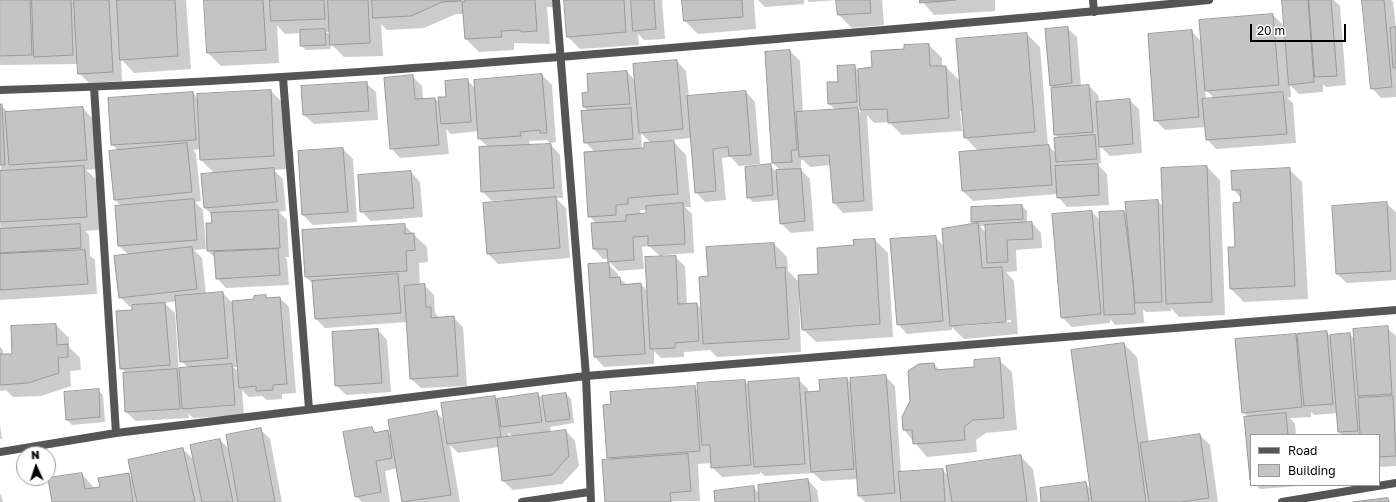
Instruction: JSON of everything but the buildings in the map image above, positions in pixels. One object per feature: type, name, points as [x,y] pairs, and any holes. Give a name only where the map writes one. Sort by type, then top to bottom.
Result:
[{"type":"street","points":[[556,0],[586,376],[589,492],[591,502]]},
{"type":"street","points":[[1093,0],[1094,12]]},
{"type":"street","points":[[0,90],[283,78],[560,57],[1094,12],[1209,0]]},
{"type":"street","points":[[283,78],[308,409]]},
{"type":"street","points":[[94,87],[116,433]]},
{"type":"street","points":[[0,452],[116,433],[586,376],[1396,310]]},
{"type":"street","points":[[1380,486],[1396,483]]},
{"type":"street","points":[[1282,502],[1378,486]]},
{"type":"street","points":[[522,502],[589,492]]}]
